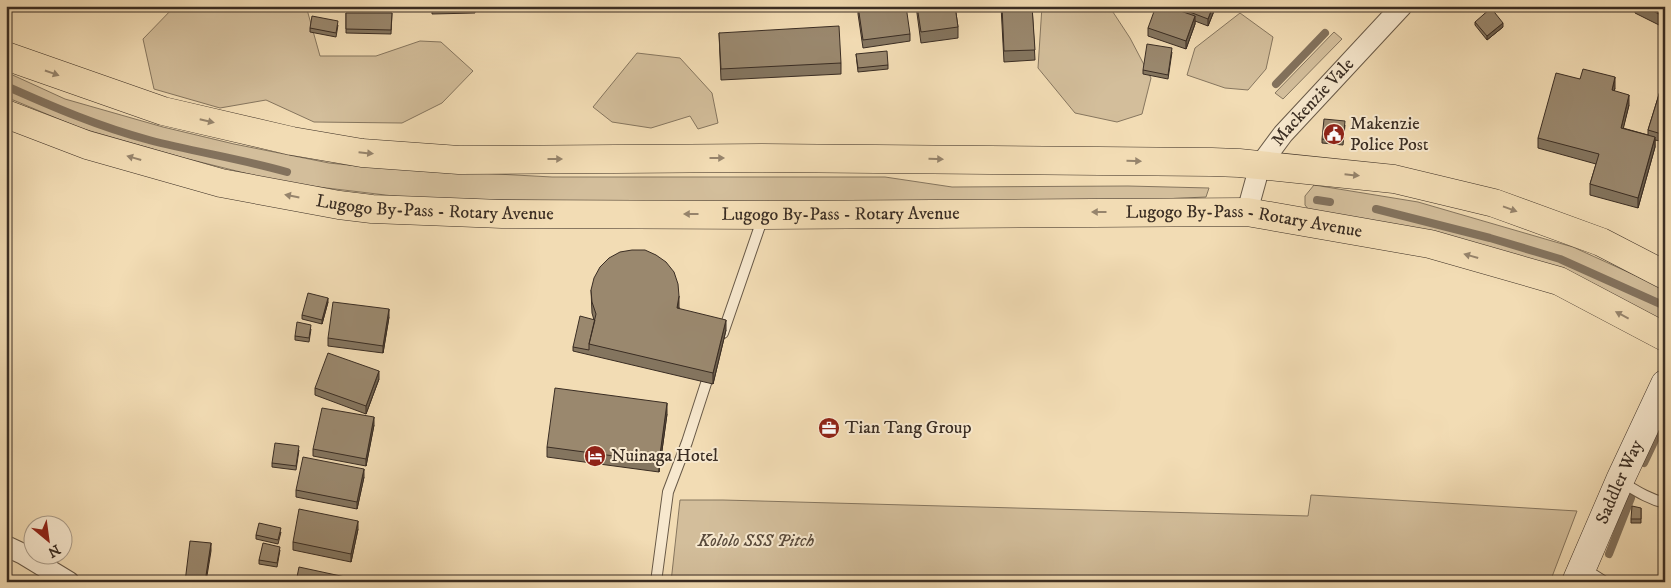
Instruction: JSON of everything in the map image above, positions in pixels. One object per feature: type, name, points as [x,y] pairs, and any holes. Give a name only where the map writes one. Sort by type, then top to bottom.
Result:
[{"type":"main road","points":[[6,56],[163,111],[292,141],[362,153],[459,160],[772,158],[1212,162],[1394,179],[1494,203],[1601,242],[1665,275]]},
{"type":"main road","name":"Lugogo By-Pass - Rotary Avenue","points":[[6,114],[87,145],[211,180],[339,205],[372,209],[462,214],[764,215],[1247,212],[1430,244],[1559,281],[1665,338]]},
{"type":"street","name":"Mackenzie Vale","points":[[1247,212],[1260,165],[1283,134],[1402,6]]},
{"type":"street","name":"Saddler Way","points":[[1579,575],[1620,480],[1665,384]]},
{"type":"street","points":[[6,546],[24,554],[69,582]]},
{"type":"lane","points":[[720,340],[764,215]]},
{"type":"lane","points":[[656,582],[668,492],[687,442],[714,359]]},
{"type":"lane","points":[[1620,480],[1636,492],[1665,503]]},
{"type":"lane","points":[[1579,575],[1605,582]]},
{"type":"green space","points":[[175,6],[306,6],[320,56],[376,56],[420,41],[441,42],[473,71],[442,103],[402,123],[314,122],[266,100],[220,108],[154,89],[143,39]]},
{"type":"green space","points":[[1042,6],[1109,6],[1130,38],[1151,78],[1142,114],[1117,122],[1075,113],[1038,68]]},
{"type":"green space","points":[[1240,13],[1273,37],[1266,69],[1248,90],[1225,88],[1187,75],[1195,48]]},
{"type":"green space","points":[[1334,32],[1342,39],[1283,99],[1275,93]]},
{"type":"green space","points":[[637,53],[680,58],[712,93],[718,123],[698,129],[690,116],[651,128],[612,122],[593,107]]},
{"type":"green space","points":[[6,72],[65,99],[163,127],[234,144],[329,163],[367,167],[552,177],[885,177],[952,187],[1128,186],[1209,188],[1206,197],[1138,200],[672,202],[402,197],[285,183],[184,158],[80,128],[6,97]]},
{"type":"green space","points":[[1314,185],[1418,202],[1573,247],[1665,289],[1665,321],[1556,270],[1313,215],[1305,205],[1305,196]]},
{"type":"green space","name":"Kololo SSS Pitch","points":[[1311,495],[1577,511],[1550,582],[671,582],[680,500],[1308,516]]},
{"type":"building","points":[[432,6],[475,6],[475,9],[432,10]]},
{"type":"building","points":[[858,6],[906,6],[910,34],[863,40]]},
{"type":"building","points":[[917,6],[955,6],[958,27],[921,32]]},
{"type":"building","points":[[1002,6],[1032,6],[1035,50],[1004,51]]},
{"type":"building","points":[[1156,6],[1166,6],[1195,16],[1186,41],[1148,28]]},
{"type":"building","points":[[1174,6],[1213,6],[1208,19]]},
{"type":"building","points":[[1643,6],[1665,6],[1665,17]]},
{"type":"building","points":[[1491,8],[1503,23],[1487,36],[1475,22]]},
{"type":"building","points":[[346,13],[392,13],[391,30],[346,29]]},
{"type":"building","points":[[312,16],[338,21],[336,33],[310,28]]},
{"type":"building","points":[[839,26],[841,63],[721,69],[719,33]]},
{"type":"building","points":[[1147,44],[1172,48],[1168,75],[1143,70]]},
{"type":"building","points":[[887,51],[888,65],[858,68],[856,54]]},
{"type":"building","points":[[1583,69],[1615,77],[1612,90],[1629,95],[1621,128],[1655,137],[1638,198],[1590,184],[1599,154],[1538,138],[1556,73],[1580,79]]},
{"type":"building","points":[[1665,75],[1665,135],[1648,130]]},
{"type":"building","points":[[1324,119],[1345,121],[1343,141],[1322,139]]},
{"type":"building","points":[[645,250],[656,255],[666,262],[674,272],[679,296],[677,308],[726,320],[713,373],[589,344],[596,314],[591,290],[594,278],[600,267],[609,258],[620,252]]},
{"type":"building","points":[[308,293],[328,298],[322,320],[302,315]]},
{"type":"building","points":[[333,302],[389,309],[383,346],[328,338]]},
{"type":"building","points":[[580,316],[595,320],[589,350],[573,347]]},
{"type":"building","points":[[297,322],[311,325],[309,338],[295,336]]},
{"type":"building","points":[[328,353],[379,371],[366,406],[315,388]]},
{"type":"building","points":[[555,388],[667,403],[659,462],[547,447]]},
{"type":"building","points":[[322,408],[374,417],[366,459],[313,449]]},
{"type":"building","points":[[275,443],[299,446],[296,466],[272,463]]},
{"type":"building","points":[[303,457],[364,469],[357,502],[296,490]]},
{"type":"building","points":[[1632,506],[1641,508],[1641,519],[1631,519]]},
{"type":"building","points":[[299,509],[358,521],[351,554],[293,542]]},
{"type":"building","points":[[259,523],[281,528],[278,540],[256,535]]},
{"type":"building","points":[[190,541],[211,543],[205,582],[185,582]]},
{"type":"building","points":[[263,543],[280,547],[277,563],[259,560]]},
{"type":"building","points":[[299,567],[350,578],[349,582],[296,582]]},
{"type":"waterway","points":[[1276,84],[1325,33]]},
{"type":"waterway","points":[[6,86],[77,116],[131,135],[287,172]]},
{"type":"waterway","points":[[1317,200],[1330,202]]},
{"type":"waterway","points":[[1376,209],[1490,238],[1560,259],[1665,306]]},
{"type":"waterway","points":[[1644,463],[1665,419]]},
{"type":"waterway","points":[[1609,554],[1631,498]]},
{"type":"place","name":"Makenzie Police Post","points":[[1334,134]]},
{"type":"place","name":"Tian Tang Group","points":[[829,428]]},
{"type":"place","name":"Nuinaga Hotel","points":[[595,456]]}]
